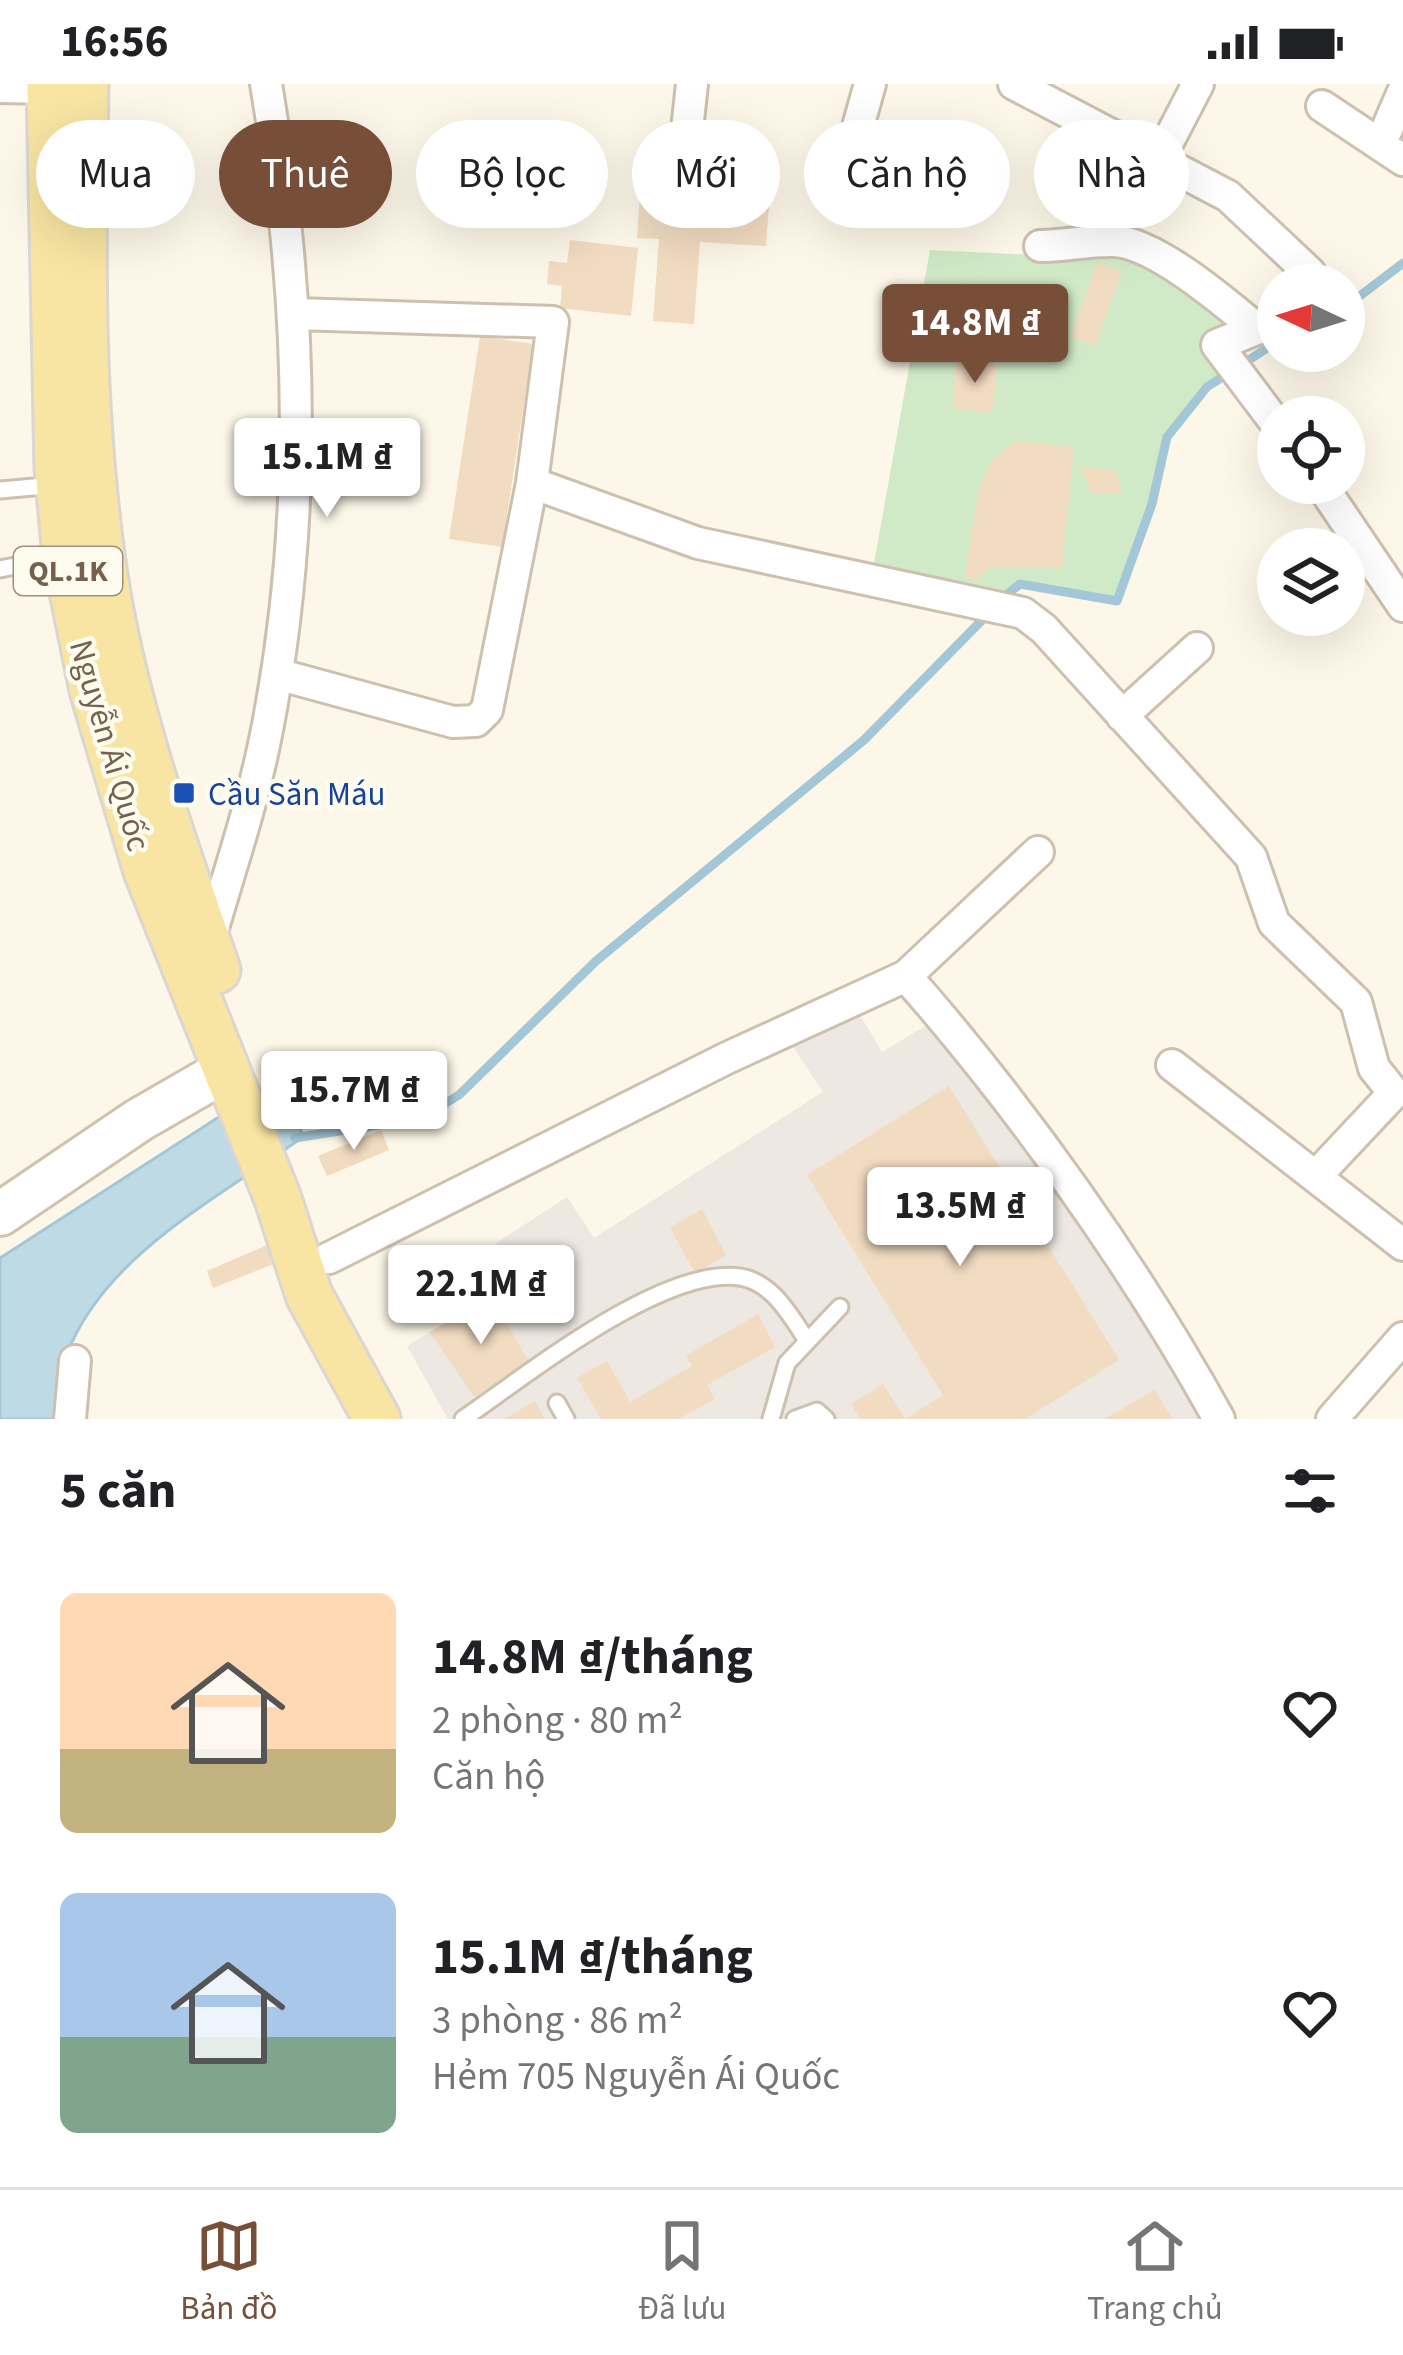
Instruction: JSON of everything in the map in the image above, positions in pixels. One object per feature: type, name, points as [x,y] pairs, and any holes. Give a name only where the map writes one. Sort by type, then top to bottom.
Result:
[{"type":"main road","name":"Nguyễn Ái Quốc","points":[[62,86],[59,484],[66,557],[113,763],[147,871],[234,1067]]},
{"type":"main road","name":"Nguyễn Ái Quốc","points":[[62,86],[82,244],[90,448],[108,595],[136,715],[208,945]]},
{"type":"main road","name":"QL.1K","points":[[208,945],[234,1067],[404,1419]]},
{"type":"main road","name":"QL.1K","points":[[292,1193],[309,1295],[376,1419]]},
{"type":"street","points":[[208,945],[256,778],[277,674],[299,455],[295,314],[266,84]]},
{"type":"street","points":[[688,120],[692,84]]},
{"type":"street","points":[[860,120],[871,84]]},
{"type":"street","points":[[1014,84],[1084,120]]},
{"type":"street","points":[[1179,120],[1198,84]]},
{"type":"street","points":[[0,87],[62,86]]},
{"type":"street","points":[[1322,106],[1392,153],[1403,92]]},
{"type":"street","points":[[1189,177],[1246,210],[1301,264]]},
{"type":"street","points":[[1040,246],[1117,241],[1257,317]]},
{"type":"street","points":[[277,674],[453,722],[476,721],[487,710],[532,483],[553,322],[295,314]]},
{"type":"street","points":[[1257,329],[1217,345],[1257,399]]},
{"type":"street","points":[[532,483],[698,543],[1023,613],[1060,644],[1251,856],[1274,923],[1356,1002],[1374,1068],[1399,1098],[1316,1176]]},
{"type":"street","points":[[1334,504],[1403,607]]},
{"type":"street","points":[[1122,716],[1197,648]]},
{"type":"street","points":[[329,1258],[728,1058],[906,976],[1038,852]]},
{"type":"street","points":[[906,976],[979,1059],[1183,1354],[1219,1419]]},
{"type":"street","points":[[1172,1065],[1403,1245]]},
{"type":"street","points":[[0,1214],[94,1148],[234,1067]]},
{"type":"street","points":[[1332,1419],[1403,1338]]},
{"type":"street","points":[[70,1419],[75,1361]]},
{"type":"lane","points":[[0,490],[59,484]]},
{"type":"lane","points":[[0,569],[66,557]]},
{"type":"lane","points":[[463,1419],[626,1310],[708,1280],[741,1277],[770,1292],[806,1339]]},
{"type":"lane","points":[[771,1419],[787,1363],[840,1307]]},
{"type":"lane","points":[[557,1403],[566,1419]]},
{"type":"lane","points":[[795,1419],[817,1411],[826,1419]]},
{"type":"shaded area","points":[[857,1010],[882,1052],[932,1022],[970,1065],[1175,1361],[1208,1419],[448,1419],[407,1346],[517,1280],[496,1243],[567,1197],[594,1238],[823,1092],[790,1042]]},
{"type":"green space","points":[[930,250],[1058,256],[1117,251],[1191,289],[1237,325],[1224,375],[1207,387],[1167,437],[1152,505],[1117,601],[1020,584],[1001,598],[873,569]]},
{"type":"water","points":[[276,1090],[304,1136],[169,1230],[109,1286],[85,1318],[67,1354],[61,1419],[0,1419],[0,1258],[225,1113]]},
{"type":"building","points":[[638,228],[767,228],[766,246],[700,242],[694,324],[653,321],[659,239],[637,238]]},
{"type":"building","points":[[570,240],[638,248],[631,316],[560,308],[562,286],[547,284],[549,261],[567,263]]},
{"type":"building","points":[[1097,263],[1122,271],[1095,346],[1071,337]]},
{"type":"building","points":[[480,336],[533,344],[502,547],[449,539]]},
{"type":"building","points":[[957,359],[998,364],[992,413],[952,408]]},
{"type":"building","points":[[1015,441],[1074,447],[1062,567],[989,568],[977,580],[965,577],[978,491],[990,463]]},
{"type":"building","points":[[1080,467],[1116,470],[1122,494],[1091,493]]},
{"type":"building","points":[[949,1086],[1119,1360],[1025,1419],[905,1419],[943,1395],[807,1175]]},
{"type":"building","points":[[381,1130],[389,1150],[327,1176],[318,1156]]},
{"type":"building","points":[[702,1209],[726,1255],[695,1273],[670,1228]]},
{"type":"building","points":[[274,1242],[281,1261],[213,1288],[207,1271]]},
{"type":"building","points":[[490,1296],[530,1363],[474,1397],[430,1332]]},
{"type":"building","points":[[758,1314],[775,1347],[707,1385],[715,1399],[679,1419],[601,1419],[577,1378],[607,1361],[630,1402],[692,1366],[686,1356]]},
{"type":"building","points":[[883,1384],[905,1419],[860,1419],[851,1404]]},
{"type":"building","points":[[1155,1390],[1172,1419],[1104,1419]]},
{"type":"building","points":[[535,1401],[545,1419],[504,1419]]},
{"type":"waterway","points":[[1365,292],[1403,263]]},
{"type":"waterway","points":[[1000,600],[1020,584],[1117,601],[1152,504],[1167,437],[1207,387],[1257,355]]},
{"type":"waterway","points":[[295,1138],[390,1123],[431,1112],[459,1095],[596,961],[864,740],[989,613]]},
{"type":"place","name":"Cầu Săn Máu","points":[[184,793]]}]
